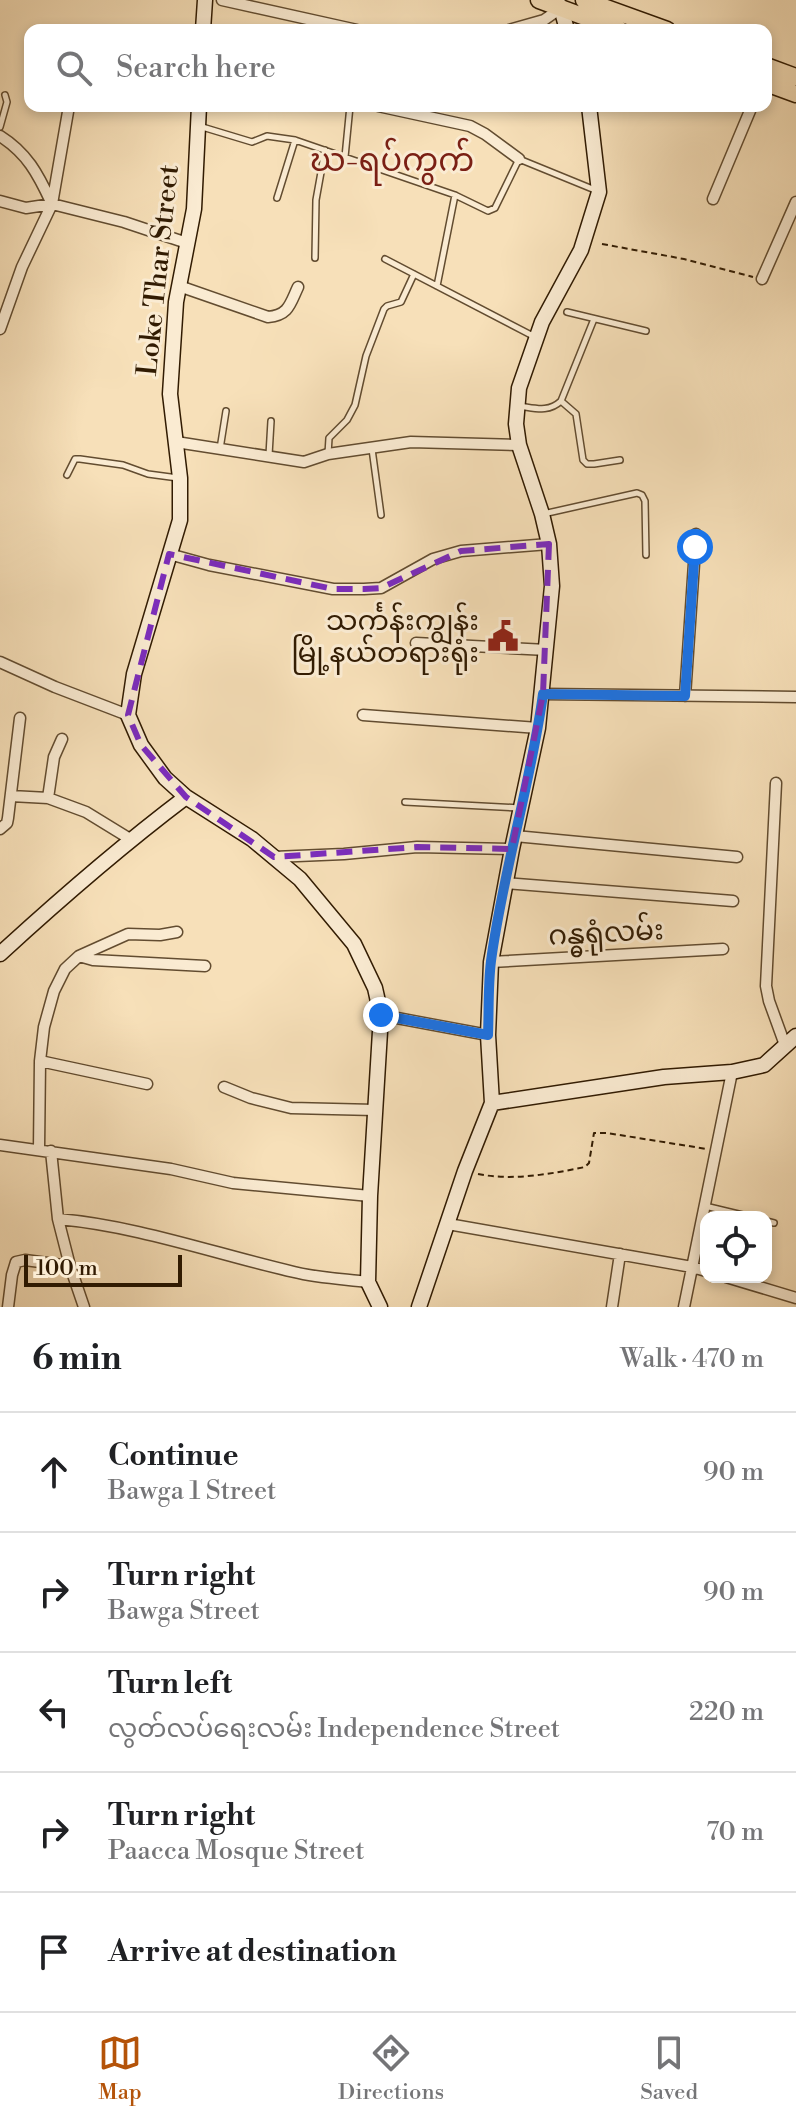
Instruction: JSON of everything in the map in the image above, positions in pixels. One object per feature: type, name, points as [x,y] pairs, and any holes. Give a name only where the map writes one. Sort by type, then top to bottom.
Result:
[{"type":"main road","points":[[539,0],[558,4],[606,24]]},
{"type":"main road","points":[[584,0],[650,24]]},
{"type":"main road","points":[[772,73],[796,77]]},
{"type":"main road","points":[[772,76],[796,94]]},
{"type":"street","points":[[203,24],[205,0]]},
{"type":"street","points":[[222,0],[330,24]]},
{"type":"street","points":[[530,24],[544,20],[558,4],[565,24]]},
{"type":"street","points":[[0,329],[5,297],[52,204],[68,112]]},
{"type":"street","name":"Loke Thar Street","points":[[128,715],[134,674],[180,520],[180,478],[170,394],[176,302],[194,209],[199,112]]},
{"type":"street","points":[[406,112],[470,126],[519,159]]},
{"type":"street","points":[[419,1307],[465,1171],[492,1103],[488,1035],[491,962],[538,728],[552,586],[549,544],[542,514],[519,445],[516,424],[519,388],[542,322],[581,250],[599,192],[590,112]]},
{"type":"street","points":[[713,199],[749,112]]},
{"type":"street","points":[[0,136],[15,146],[37,171],[52,204]]},
{"type":"street","points":[[0,201],[26,208],[52,204],[124,222],[187,243]]},
{"type":"street","points":[[762,279],[796,202]]},
{"type":"street","points":[[179,286],[268,317],[280,316],[289,308],[298,287]]},
{"type":"street","points":[[176,442],[304,462],[328,454],[411,442],[519,445]]},
{"type":"street","points":[[685,696],[696,534]]},
{"type":"street","points":[[169,554],[209,565],[333,589],[364,589],[381,588],[433,559],[461,551],[549,544]]},
{"type":"street","points":[[416,643],[547,650]]},
{"type":"street","points":[[0,662],[128,715],[141,745],[165,778],[186,797],[252,839],[300,879],[354,944],[375,988],[381,1015],[368,1282],[380,1307]]},
{"type":"street","points":[[543,694],[796,697]]},
{"type":"street","points":[[363,715],[538,728]]},
{"type":"street","points":[[2,825],[11,796],[20,718]]},
{"type":"street","points":[[48,798],[54,757],[62,739]]},
{"type":"street","points":[[492,1103],[664,1077],[732,1072],[764,1065],[791,1040],[769,1001],[766,986],[776,783]]},
{"type":"street","points":[[11,796],[48,798],[86,812],[130,839]]},
{"type":"street","points":[[0,954],[130,839],[186,797]]},
{"type":"street","points":[[274,857],[513,842],[737,857]]},
{"type":"street","points":[[506,883],[733,901]]},
{"type":"street","points":[[84,1307],[58,1219],[45,1150],[40,1061],[44,1027],[54,991],[65,969],[79,956],[128,934],[177,932]]},
{"type":"street","name":"ဂန္ဓရုံလမ်း","points":[[491,962],[723,949]]},
{"type":"street","points":[[79,956],[93,960],[205,966]]},
{"type":"street","points":[[381,1015],[488,1035]]},
{"type":"street","points":[[40,1061],[147,1084]]},
{"type":"street","points":[[684,1307],[732,1072]]},
{"type":"street","points":[[224,1087],[251,1098],[291,1108],[375,1110]]},
{"type":"street","points":[[0,1145],[171,1169],[233,1183],[370,1196]]},
{"type":"street","points":[[58,1219],[83,1221],[296,1273],[368,1282]]},
{"type":"street","points":[[448,1224],[700,1269]]},
{"type":"street","points":[[612,1307],[620,1254]]},
{"type":"street","points":[[8,1307],[16,1262],[25,1260],[70,1266]]},
{"type":"street","points":[[746,1283],[796,1298]]},
{"type":"lane","points":[[0,127],[7,102],[5,95]]},
{"type":"lane","points":[[345,157],[349,112]]},
{"type":"lane","points":[[198,126],[252,142],[267,136],[295,140],[455,195],[488,211],[495,208],[519,159],[599,192]]},
{"type":"lane","points":[[277,198],[295,140]]},
{"type":"lane","points":[[315,258],[316,200],[325,150]]},
{"type":"lane","points":[[437,286],[455,195]]},
{"type":"lane","points":[[385,259],[536,338]]},
{"type":"lane","points":[[328,454],[329,438],[347,420],[355,405],[366,356],[384,309],[401,302],[414,274]]},
{"type":"lane","points":[[567,312],[646,331]]},
{"type":"lane","points":[[518,406],[547,410],[561,401],[594,319]]},
{"type":"lane","points":[[561,401],[576,414],[583,460],[587,464],[620,460]]},
{"type":"lane","points":[[220,449],[226,411]]},
{"type":"lane","points":[[269,456],[271,421]]},
{"type":"lane","points":[[371,448],[381,515]]},
{"type":"lane","points":[[67,475],[75,459],[80,459],[180,478]]},
{"type":"lane","points":[[542,514],[637,493],[645,501],[646,555]]},
{"type":"lane","points":[[405,802],[521,808]]},
{"type":"lane","points":[[705,1206],[726,1211]]},
{"type":"path","points":[[602,244],[684,259],[762,279]]},
{"type":"path","points":[[465,1171],[488,1176],[528,1176],[585,1167],[589,1163],[594,1133],[716,1150]]},
{"type":"highlighted area","points":[[549,544],[543,694],[512,849],[417,847],[274,857],[186,797],[141,745],[128,715],[169,554],[333,589],[364,589],[381,588],[461,551]]},
{"type":"place","name":"သင်္ကန်းကျွန်း မြို့နယ်တရားရုံး","points":[[503,636]]},
{"type":"district","name":"ဃ-ရပ်ကွက်","points":[[392,160]]},
{"type":"route","points":[[381,1015],[488,1035],[491,962],[543,694],[685,696],[695,547]]}]
